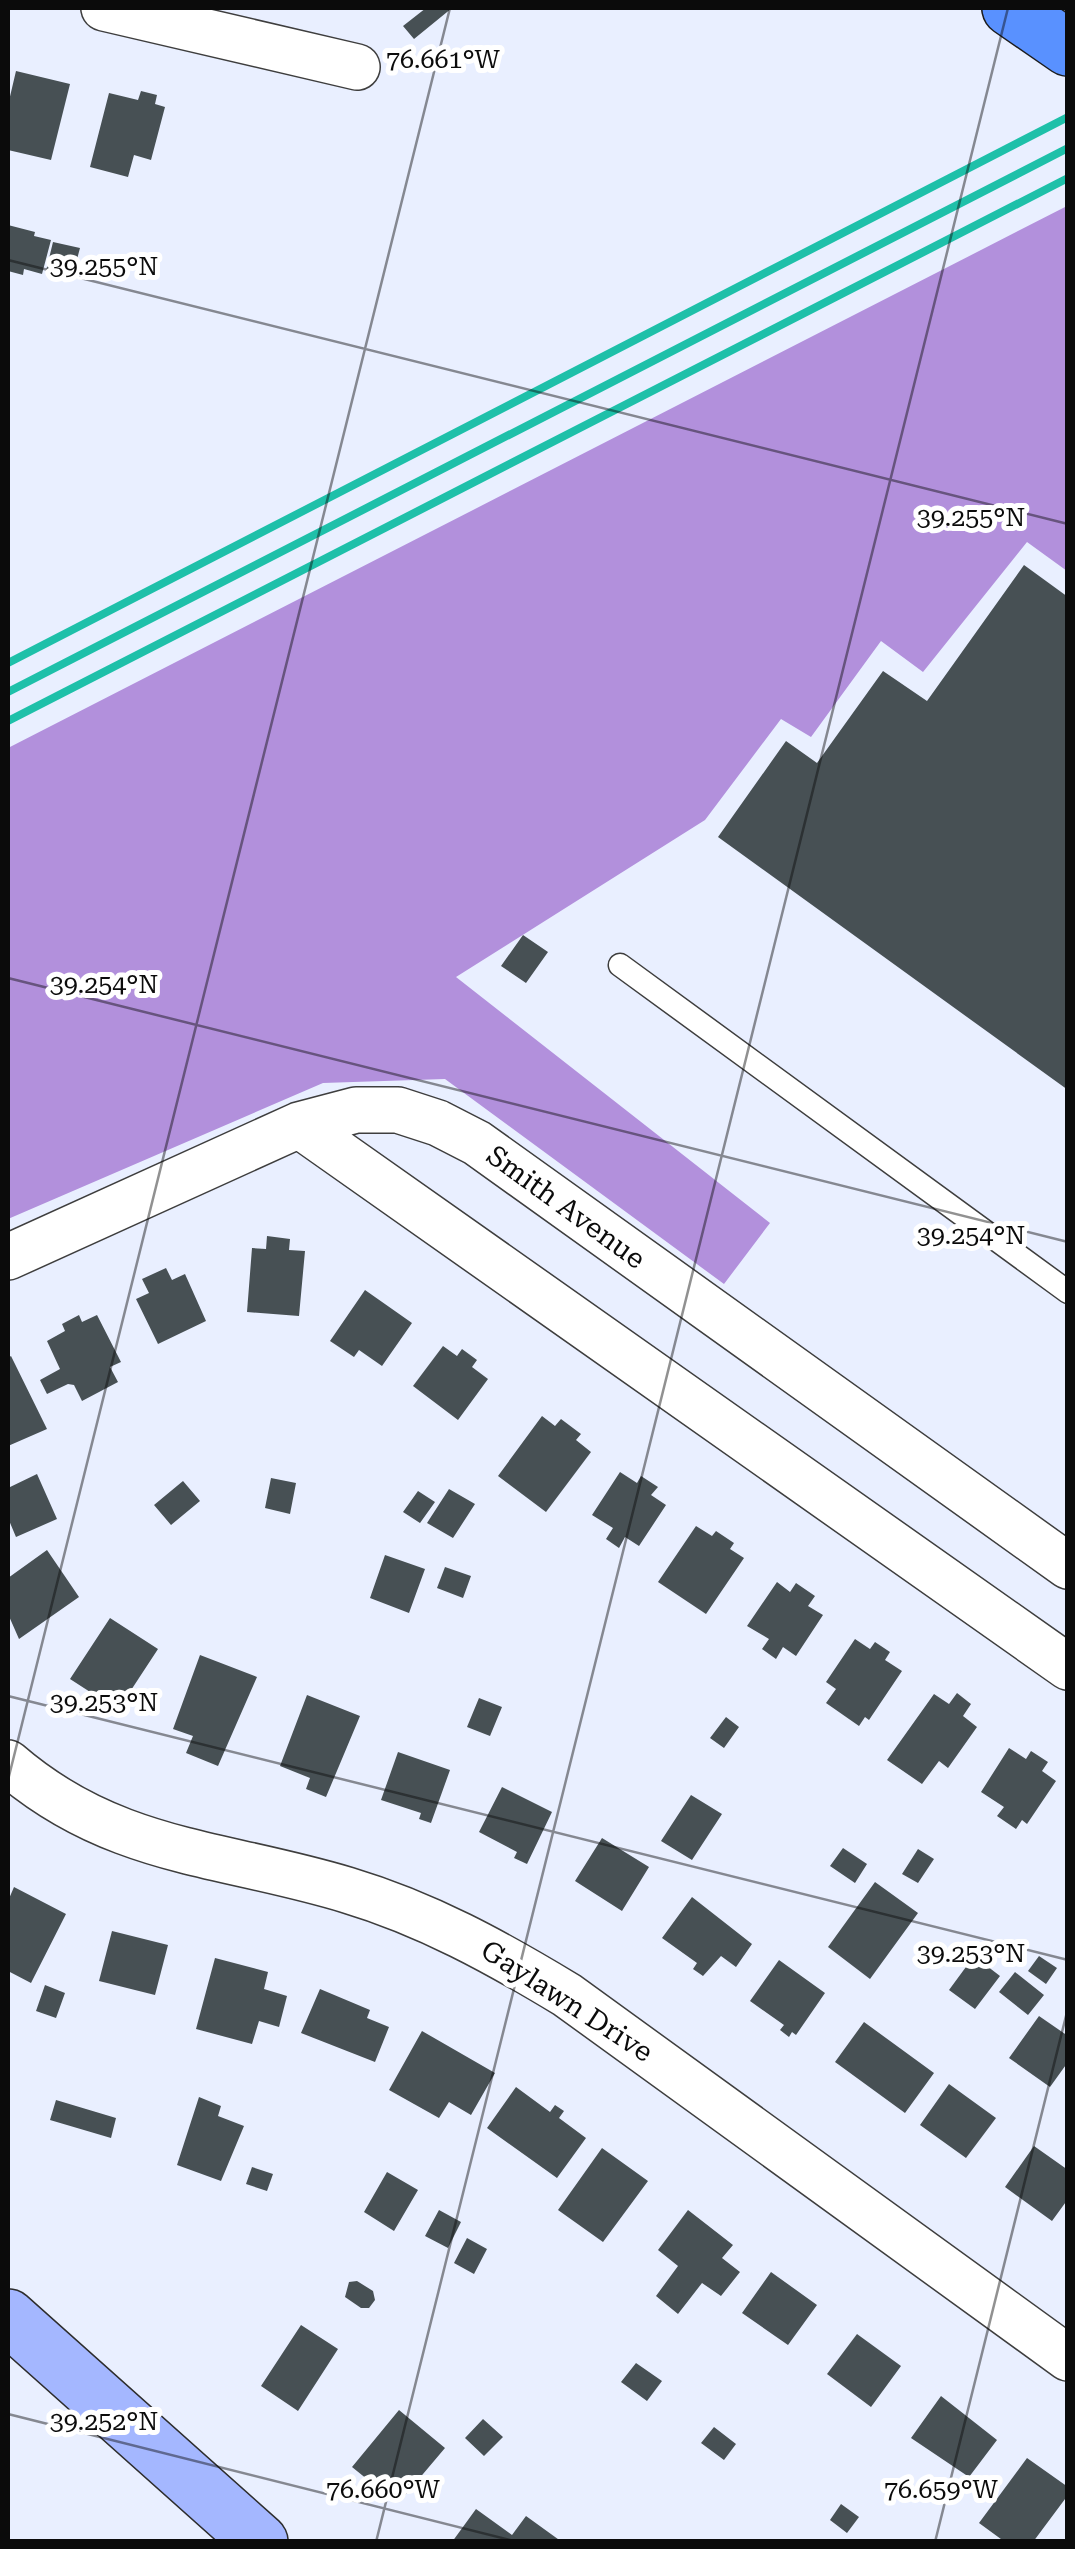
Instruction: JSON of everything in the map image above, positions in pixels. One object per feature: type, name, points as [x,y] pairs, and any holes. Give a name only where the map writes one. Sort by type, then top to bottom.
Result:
[{"type":"main road","points":[[1014,10],[1068,48]]},
{"type":"street","points":[[104,8],[357,67]]},
{"type":"street","name":"Smith Avenue","points":[[8,1257],[299,1125],[356,1110],[398,1110],[438,1123],[477,1143],[1068,1566]]},
{"type":"street","points":[[299,1125],[1068,1667]]},
{"type":"street","name":"Gaylawn Drive","points":[[8,1763],[74,1812],[130,1836],[344,1889],[412,1911],[490,1948],[567,1995],[1068,2358]]},
{"type":"street","points":[[8,2317],[260,2542]]},
{"type":"lane","points":[[620,965],[1068,1292]]},
{"type":"shaded area","points":[[1067,206],[1067,571],[1027,542],[923,672],[881,641],[811,737],[781,719],[705,820],[456,977],[770,1223],[724,1284],[445,1079],[323,1083],[8,1219],[8,748]]},
{"type":"building","points":[[426,8],[452,8],[414,39],[403,26]]},
{"type":"building","points":[[16,71],[70,84],[51,160],[8,150],[8,105]]},
{"type":"building","points":[[141,91],[157,95],[155,104],[165,107],[151,160],[134,155],[128,177],[90,167],[109,93],[138,100]]},
{"type":"building","points":[[8,225],[51,240],[42,274],[24,269],[23,275],[8,271]]},
{"type":"building","points":[[53,242],[80,248],[72,278],[46,271]]},
{"type":"building","points":[[1024,565],[1068,597],[1068,1090],[718,837],[786,741],[817,763],[883,671],[927,701]]},
{"type":"building","points":[[523,935],[548,952],[526,983],[501,966]]},
{"type":"building","points":[[267,1236],[290,1239],[289,1250],[305,1251],[299,1316],[247,1312],[252,1248],[266,1249]]},
{"type":"building","points":[[166,1268],[172,1280],[185,1274],[206,1321],[158,1344],[136,1299],[149,1293],[142,1279]]},
{"type":"building","points":[[365,1290],[412,1323],[382,1366],[359,1350],[354,1357],[330,1341]]},
{"type":"building","points":[[79,1315],[82,1322],[97,1315],[121,1362],[110,1367],[118,1382],[82,1401],[74,1385],[47,1394],[40,1380],[60,1369],[47,1341],[65,1331],[62,1324]]},
{"type":"building","points":[[443,1346],[457,1356],[462,1349],[477,1360],[472,1367],[488,1379],[458,1420],[413,1386]]},
{"type":"building","points":[[11,1356],[47,1429],[8,1446],[8,1358]]},
{"type":"building","points":[[542,1416],[555,1426],[561,1419],[581,1434],[576,1440],[591,1452],[546,1512],[498,1476]]},
{"type":"building","points":[[620,1472],[637,1483],[641,1476],[658,1487],[651,1495],[666,1505],[639,1546],[625,1537],[619,1548],[606,1539],[613,1528],[592,1515]]},
{"type":"building","points":[[37,1474],[57,1519],[16,1537],[8,1518],[8,1488]]},
{"type":"building","points":[[271,1478],[296,1483],[290,1514],[265,1508]]},
{"type":"building","points":[[183,1481],[200,1501],[171,1525],[154,1505]]},
{"type":"building","points":[[449,1489],[475,1504],[453,1538],[427,1523]]},
{"type":"building","points":[[418,1491],[435,1502],[420,1523],[403,1512]]},
{"type":"building","points":[[696,1526],[712,1536],[716,1531],[734,1543],[730,1549],[744,1558],[706,1614],[658,1582]]},
{"type":"building","points":[[47,1550],[79,1597],[19,1639],[8,1614],[8,1578]]},
{"type":"building","points":[[385,1555],[425,1569],[409,1613],[370,1598]]},
{"type":"building","points":[[445,1567],[471,1576],[463,1598],[437,1588]]},
{"type":"building","points":[[777,1582],[790,1592],[796,1583],[815,1596],[808,1606],[823,1615],[796,1656],[783,1647],[776,1659],[762,1649],[769,1639],[747,1626]]},
{"type":"building","points":[[110,1618],[158,1649],[118,1710],[70,1679]]},
{"type":"building","points":[[855,1639],[870,1649],[875,1642],[890,1652],[885,1660],[902,1671],[869,1720],[865,1717],[859,1726],[826,1703],[836,1689],[826,1682]]},
{"type":"building","points":[[200,1655],[257,1677],[218,1766],[186,1753],[193,1736],[173,1729]]},
{"type":"building","points":[[957,1693],[971,1704],[963,1716],[977,1727],[948,1768],[939,1761],[922,1784],[887,1760],[934,1694],[949,1704]]},
{"type":"building","points":[[307,1695],[360,1716],[326,1797],[306,1789],[310,1778],[280,1766]]},
{"type":"building","points":[[479,1698],[502,1707],[490,1736],[467,1727]]},
{"type":"building","points":[[726,1717],[739,1727],[724,1748],[710,1738]]},
{"type":"building","points":[[1009,1748],[1026,1759],[1031,1751],[1048,1762],[1042,1771],[1056,1781],[1027,1824],[1022,1820],[1016,1829],[997,1816],[1004,1807],[981,1792]]},
{"type":"building","points":[[398,1752],[450,1770],[431,1823],[419,1819],[421,1813],[381,1800]]},
{"type":"building","points":[[502,1787],[552,1812],[527,1864],[514,1858],[517,1852],[479,1832]]},
{"type":"building","points":[[691,1795],[722,1814],[692,1860],[661,1841]]},
{"type":"building","points":[[602,1838],[649,1867],[622,1911],[575,1881]]},
{"type":"building","points":[[843,1848],[867,1864],[855,1883],[830,1866]]},
{"type":"building","points":[[918,1849],[934,1859],[918,1883],[902,1874]]},
{"type":"building","points":[[875,1882],[918,1913],[870,1979],[828,1947]]},
{"type":"building","points":[[14,1887],[66,1914],[31,1983],[8,1971],[8,1901]]},
{"type":"building","points":[[692,1897],[752,1944],[736,1967],[721,1956],[703,1976],[693,1969],[697,1963],[662,1938]]},
{"type":"building","points":[[112,1931],[168,1945],[155,1995],[99,1981]]},
{"type":"building","points":[[974,1956],[1000,1976],[975,2009],[949,1990]]},
{"type":"building","points":[[1039,1956],[1057,1968],[1046,1984],[1028,1971]]},
{"type":"building","points":[[215,1958],[268,1972],[264,1989],[287,1996],[279,2027],[259,2021],[252,2044],[196,2029]]},
{"type":"building","points":[[779,1960],[825,1993],[796,2035],[792,2032],[789,2037],[780,2030],[784,2025],[750,2001]]},
{"type":"building","points":[[1015,1972],[1044,1995],[1028,2015],[999,1992]]},
{"type":"building","points":[[45,1985],[65,1993],[56,2018],[36,2011]]},
{"type":"building","points":[[320,1989],[370,2010],[367,2018],[389,2027],[375,2062],[301,2033]]},
{"type":"building","points":[[1039,2016],[1068,2036],[1068,2062],[1050,2087],[1009,2058]]},
{"type":"building","points":[[864,2022],[934,2073],[905,2113],[835,2062]]},
{"type":"building","points":[[422,2031],[495,2073],[471,2115],[449,2102],[439,2118],[389,2090]]},
{"type":"building","points":[[949,2084],[996,2118],[966,2158],[920,2125]]},
{"type":"building","points":[[516,2087],[550,2112],[555,2105],[564,2111],[559,2118],[586,2138],[557,2178],[487,2128]]},
{"type":"building","points":[[199,2097],[221,2106],[218,2116],[244,2126],[221,2181],[177,2165]]},
{"type":"building","points":[[56,2100],[116,2118],[111,2138],[50,2120]]},
{"type":"building","points":[[1034,2146],[1068,2170],[1068,2199],[1052,2221],[1005,2187]]},
{"type":"building","points":[[602,2148],[648,2181],[603,2242],[558,2210]]},
{"type":"building","points":[[252,2167],[273,2174],[267,2191],[246,2184]]},
{"type":"building","points":[[387,2172],[418,2190],[394,2231],[364,2212]]},
{"type":"building","points":[[439,2210],[461,2222],[448,2248],[425,2236]]},
{"type":"building","points":[[688,2210],[733,2245],[722,2258],[740,2272],[721,2296],[702,2283],[678,2314],[656,2296],[678,2266],[658,2250]]},
{"type":"building","points":[[467,2238],[487,2249],[474,2274],[454,2263]]},
{"type":"building","points":[[771,2272],[817,2305],[788,2345],[742,2313]]},
{"type":"building","points":[[357,2281],[373,2291],[375,2300],[369,2308],[361,2308],[345,2297],[349,2282]]},
{"type":"building","points":[[301,2325],[338,2349],[298,2411],[261,2386]]},
{"type":"building","points":[[857,2334],[901,2366],[871,2407],[827,2374]]},
{"type":"building","points":[[636,2363],[662,2381],[647,2401],[621,2382]]},
{"type":"building","points":[[941,2396],[997,2440],[969,2477],[911,2438]]},
{"type":"building","points":[[399,2410],[445,2448],[401,2500],[352,2467]]},
{"type":"building","points":[[483,2419],[503,2437],[484,2456],[465,2438]]},
{"type":"building","points":[[714,2427],[736,2444],[724,2460],[701,2443]]},
{"type":"building","points":[[1027,2458],[1068,2487],[1068,2495],[1033,2542],[1005,2542],[979,2523]]},
{"type":"building","points":[[841,2504],[859,2517],[847,2533],[830,2520]]},
{"type":"building","points":[[476,2509],[512,2535],[526,2516],[562,2542],[452,2542]]},
{"type":"railway","points":[[8,663],[1068,117]]},
{"type":"railway","points":[[8,692],[1068,148]]},
{"type":"railway","points":[[8,721],[1068,178]]}]
